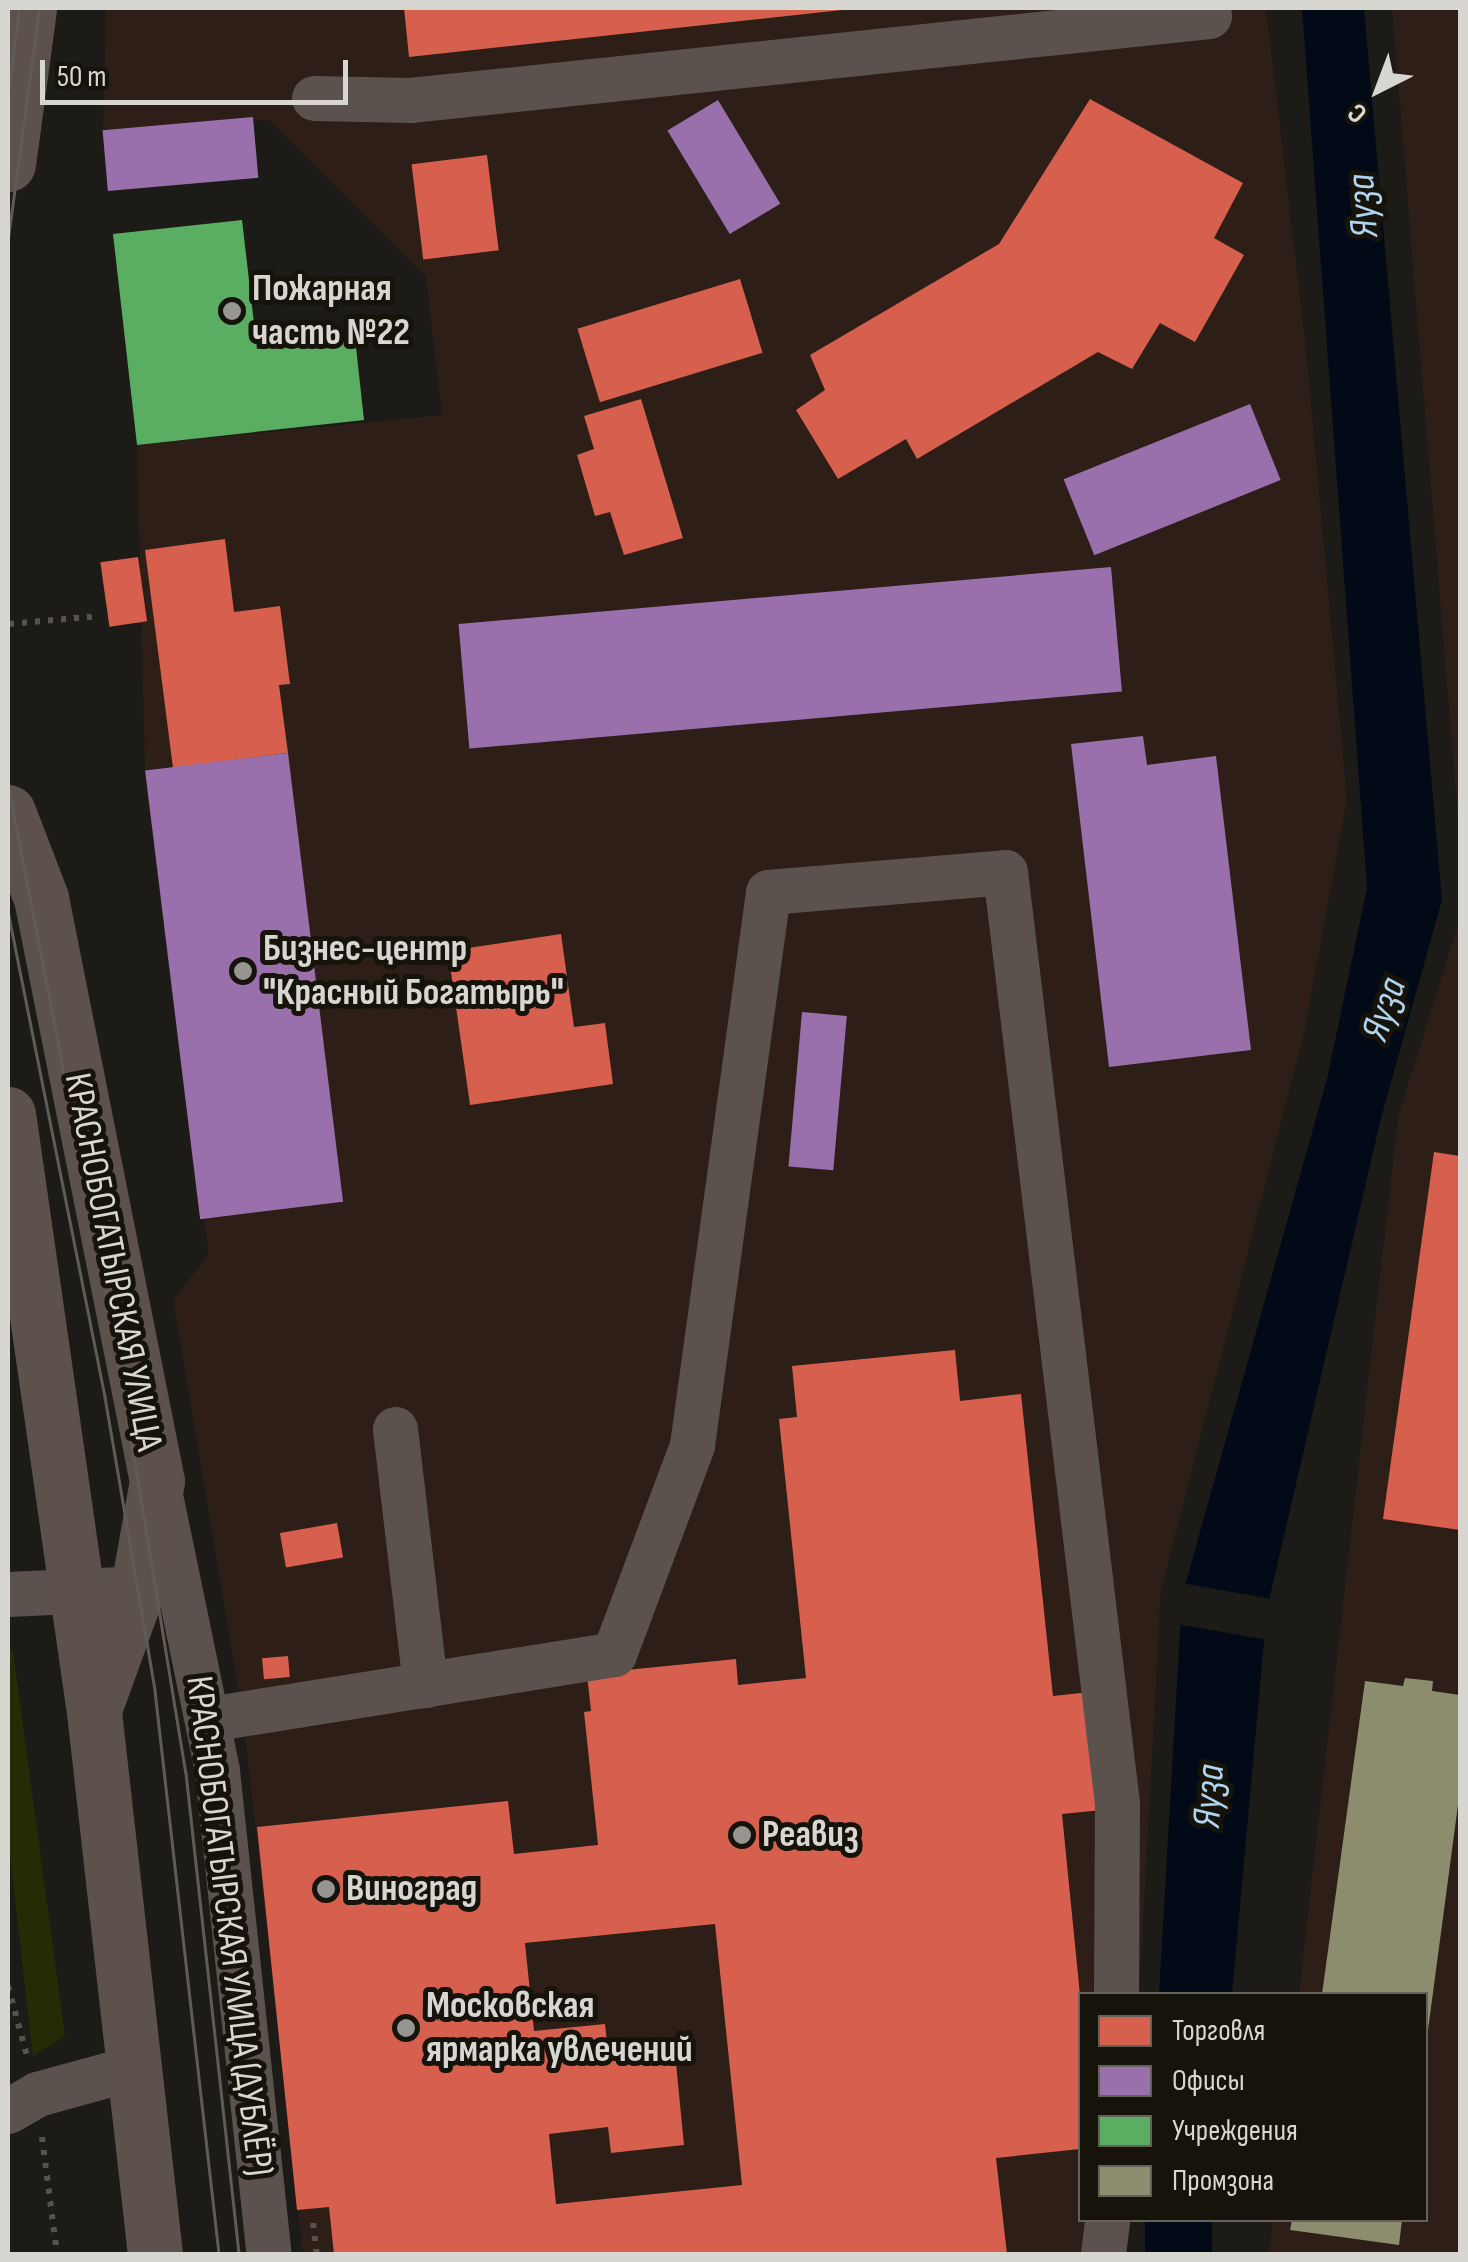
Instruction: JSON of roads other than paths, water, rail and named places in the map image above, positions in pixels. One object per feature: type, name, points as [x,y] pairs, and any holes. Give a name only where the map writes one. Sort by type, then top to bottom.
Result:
[{"type":"main road","points":[[8,164],[21,21]]},
{"type":"main road","name":"КРАСНОБОГАТЫРСКАЯ УЛИЦА","points":[[8,812],[41,898],[157,1481],[138,1588],[94,1712]]},
{"type":"main road","name":"КРАСНОБОГАТЫРСКАЯ УЛИЦА","points":[[8,1114],[94,1712],[155,2254]]},
{"type":"street","points":[[314,98],[410,100],[1209,16],[1208,8]]},
{"type":"street","points":[[209,1719],[614,1654],[692,1444],[768,892],[1004,872],[1117,1803],[1116,1992]]},
{"type":"street","points":[[395,1429],[425,1684]]},
{"type":"street","name":"КРАСНОБОГАТЫРСКАЯ УЛИЦА (ДУБЛЁР)","points":[[157,1481],[209,1719],[269,2254]]},
{"type":"street","points":[[8,1594],[78,1594],[138,1588]]},
{"type":"street","points":[[8,2111],[37,2094],[132,2068]]},
{"type":"street","points":[[1103,2254],[1107,2222]]},
{"type":"water","name":"Яуза","points":[[1302,8],[1364,8],[1442,900],[1381,1118],[1267,1609],[1232,1992],[1159,1992],[1182,1596],[1327,1079],[1367,888]]},
{"type":"water","points":[[1145,2222],[1212,2222],[1212,2254],[1145,2254]]},
{"type":"tram line","points":[[8,93],[19,8]]},
{"type":"tram line","points":[[8,238],[39,8]]},
{"type":"tram line","points":[[8,784],[110,1310],[186,1773],[239,2254]]},
{"type":"tram line","points":[[8,911],[105,1397],[155,1691],[219,2254]]},
{"type":"place","name":"Пожарная часть №22","points":[[232,311]]},
{"type":"place","name":"Бизнес-центр \"Красный Богатырь\"","points":[[243,971]]},
{"type":"place","name":"Реавиз","points":[[742,1835]]},
{"type":"place","name":"Виноград","points":[[326,1889]]},
{"type":"place","name":"Московская ярмарка увлечений","points":[[406,2028]]}]
